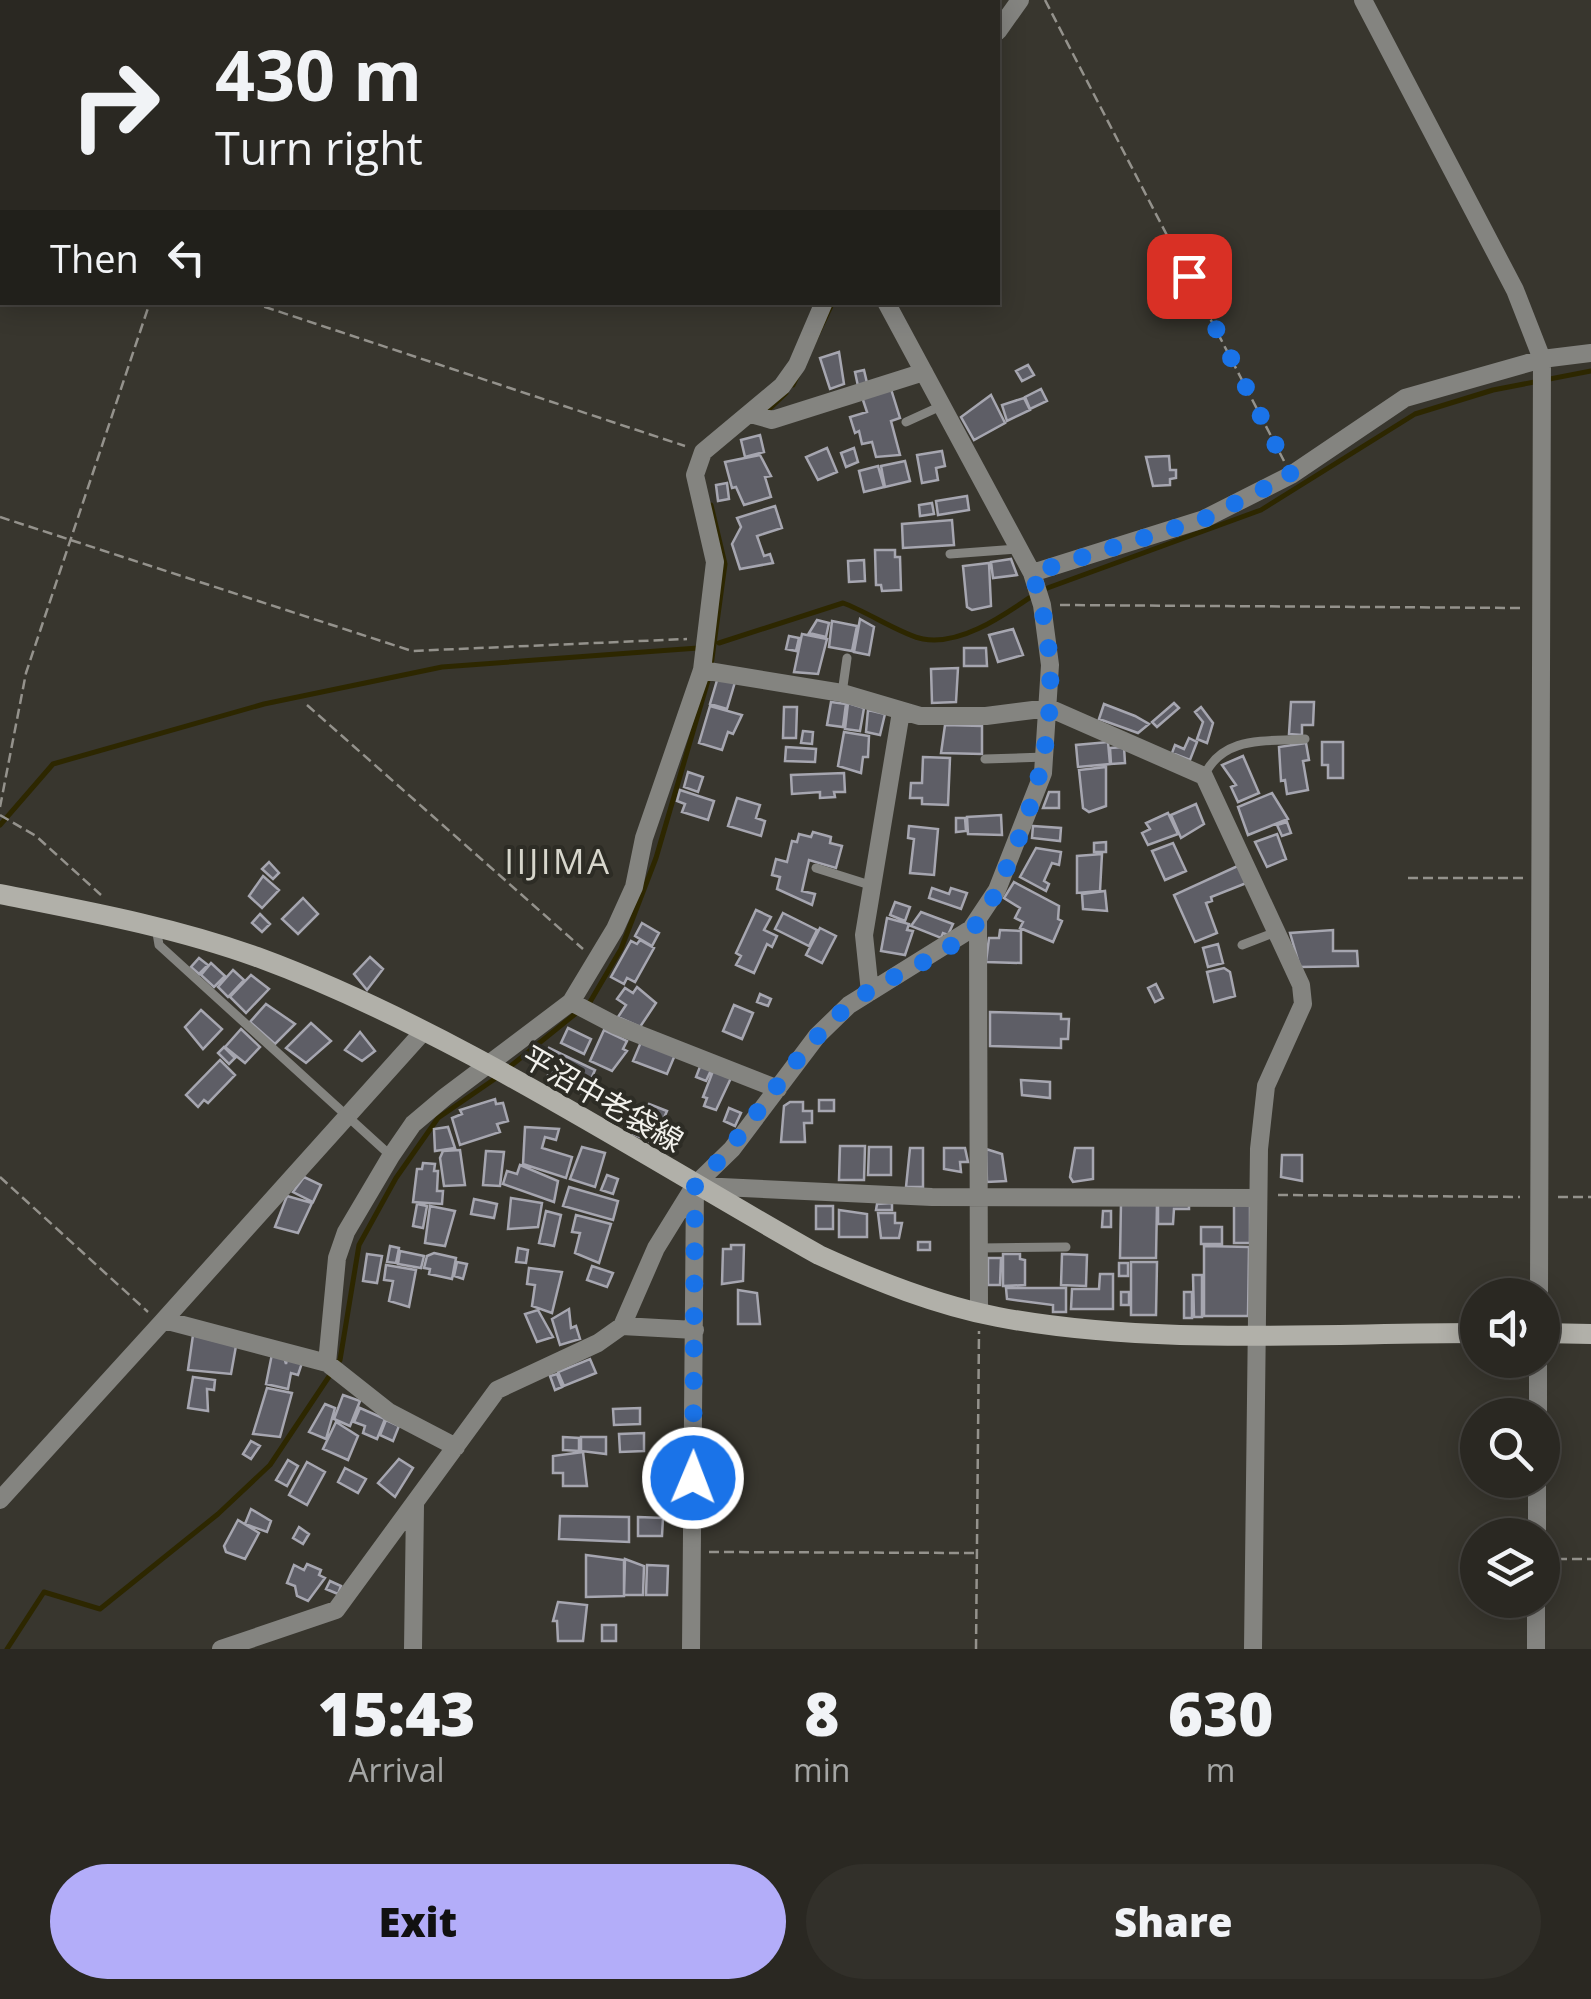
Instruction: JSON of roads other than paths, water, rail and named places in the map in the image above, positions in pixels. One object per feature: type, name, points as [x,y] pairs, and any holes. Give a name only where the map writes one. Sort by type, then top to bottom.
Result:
[{"type":"main road","name":"平沼中老袋線","points":[[0,894],[156,927],[256,957],[422,1033],[695,1186],[872,1279],[979,1312],[1103,1329],[1460,1333]]},
{"type":"main road","points":[[1560,1333],[1591,1334]]},
{"type":"street","points":[[1000,27],[1020,0]]},
{"type":"street","points":[[1363,0],[1524,307],[1542,359],[1544,608],[1538,1278]]},
{"type":"street","points":[[327,1363],[336,1258],[346,1232],[391,1156],[413,1124],[571,1002],[598,963],[634,887],[644,838],[702,670],[716,562],[695,475],[703,452],[751,414],[797,365],[823,305]]},
{"type":"street","points":[[221,1649],[336,1610],[497,1390],[598,1343],[622,1326],[656,1248],[695,1186],[732,1149],[817,1036],[870,992],[944,950],[978,920],[1018,842],[1043,773],[1050,665],[1042,605],[1032,573],[888,305]]},
{"type":"street","points":[[1032,573],[1204,519],[1291,475],[1405,398],[1542,359],[1591,354]]},
{"type":"street","points":[[751,414],[772,420],[924,372]]},
{"type":"street","points":[[702,670],[842,693],[901,712],[948,718],[1049,708],[1204,776],[1301,985],[1303,1004],[1266,1086],[1257,1196],[1253,1649]]},
{"type":"street","points":[[870,992],[864,936],[901,712]]},
{"type":"street","points":[[978,920],[975,1197],[979,1312]]},
{"type":"street","points":[[571,1002],[614,1025],[778,1089]]},
{"type":"street","points":[[0,1500],[422,1033]]},
{"type":"street","points":[[695,1186],[975,1197],[1257,1196]]},
{"type":"street","points":[[691,1649],[695,1186]]},
{"type":"street","points":[[162,1321],[327,1363],[389,1412],[456,1447]]},
{"type":"street","points":[[622,1326],[695,1330]]},
{"type":"street","points":[[413,1649],[415,1504]]},
{"type":"street","points":[[1536,1618],[1536,1649]]},
{"type":"lane","points":[[906,422],[942,406]]},
{"type":"lane","points":[[950,554],[1017,549]]},
{"type":"lane","points":[[842,693],[847,658]]},
{"type":"lane","points":[[1204,776],[1212,758],[1227,747],[1306,739]]},
{"type":"lane","points":[[984,759],[1044,756]]},
{"type":"lane","points":[[816,868],[873,886]]},
{"type":"lane","points":[[156,927],[159,945],[391,1156]]},
{"type":"lane","points":[[1242,945],[1276,932]]},
{"type":"lane","points":[[977,1248],[1066,1247]]},
{"type":"waterway","points":[[793,385],[832,305]]},
{"type":"waterway","points":[[1042,590],[1261,510],[1415,414],[1493,390],[1591,371]]},
{"type":"waterway","points":[[765,413],[786,393]]},
{"type":"waterway","points":[[711,505],[725,564],[711,666]]},
{"type":"waterway","points":[[719,643],[843,603],[915,637],[952,638],[981,627],[1032,596]]},
{"type":"waterway","points":[[0,825],[53,764],[264,704],[442,667],[698,648]]},
{"type":"waterway","points":[[507,1069],[590,1002],[621,949],[656,858],[709,677]]},
{"type":"waterway","points":[[7,1649],[44,1592],[100,1609],[218,1514],[270,1465],[340,1360],[359,1245],[396,1178],[438,1118],[499,1076]]},
{"type":"district","name":"IIJIMA","points":[[558,860]]}]
